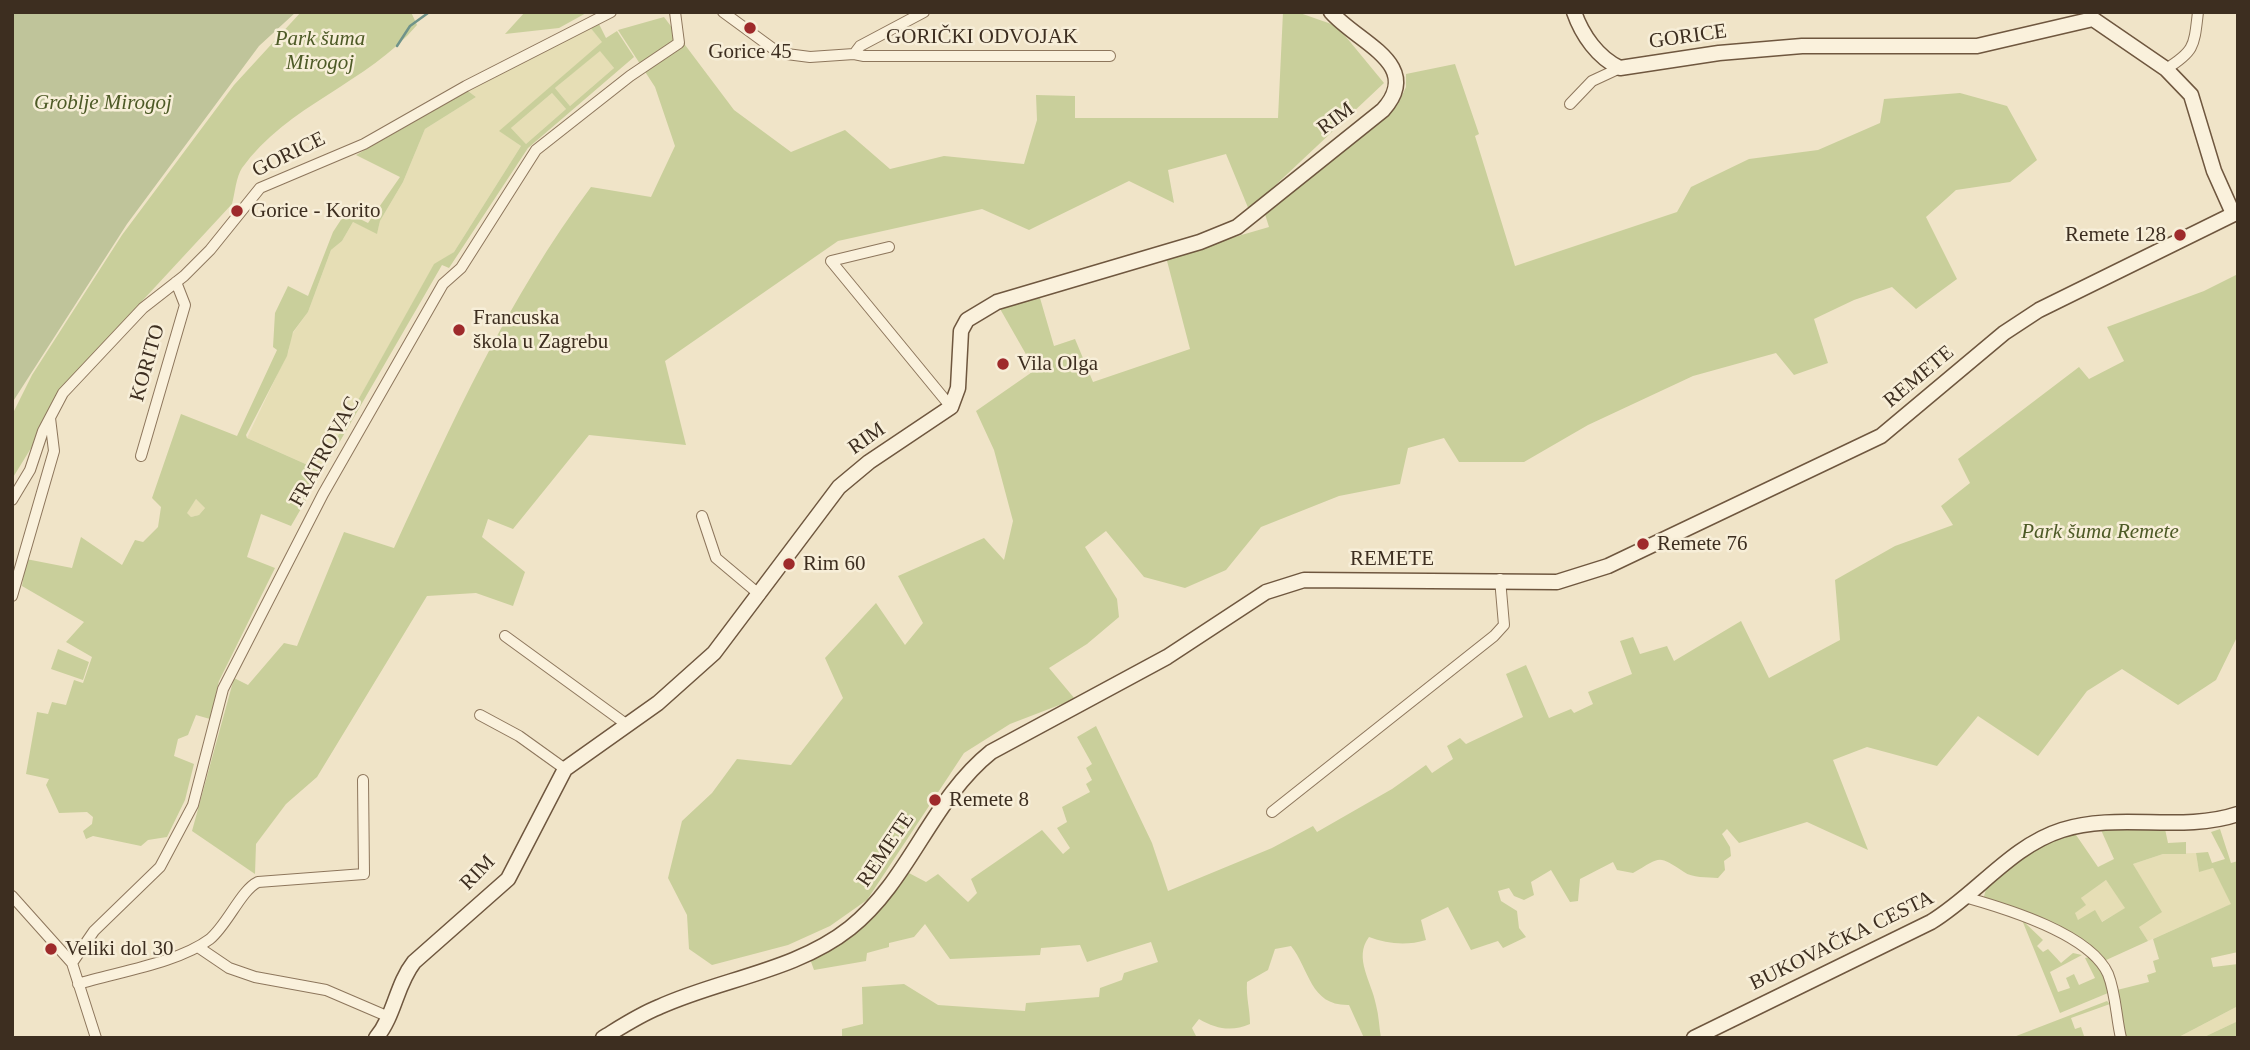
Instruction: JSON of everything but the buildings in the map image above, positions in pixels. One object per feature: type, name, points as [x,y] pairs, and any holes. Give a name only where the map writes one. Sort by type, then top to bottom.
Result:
[{"type":"street","name":"GORICE","points":[[12,500],[30,470],[50,417],[63,393],[143,308],[210,250],[260,188],[364,144],[466,86],[611,12]]},
{"type":"street","name":"FRATROVAC","points":[[72,963],[94,931],[160,867],[193,805],[223,689],[323,494],[443,284],[461,268],[536,150],[630,76],[679,43],[675,12]]},
{"type":"street","points":[[723,12],[779,53],[810,57],[854,54],[860,46],[924,12]]},
{"type":"street","name":"RIM","points":[[376,1038],[389,1017],[401,978],[414,962],[508,879],[565,769],[658,703],[714,653],[839,487],[869,462],[951,407],[958,388],[961,331],[967,320],[997,302],[1200,242],[1237,227],[1383,110],[1397,90],[1398,77],[1394,69],[1382,55],[1331,12]]},
{"type":"street","points":[[1574,12],[1586,37],[1604,58],[1620,68]]},
{"type":"street","points":[[2166,69],[2189,55],[2195,44],[2198,12]]},
{"type":"street","name":"GORICE","points":[[1570,104],[1592,81],[1620,68],[1719,53],[1802,46],[1977,46],[2088,16],[2166,69],[2191,95],[2214,171],[2231,209],[2237,213]]},
{"type":"street","name":"GORIČKI ODVOJAK","points":[[854,54],[864,57],[1111,56]]},
{"type":"street","name":"REMETE","points":[[603,1038],[660,1006],[829,944],[871,910],[926,832],[942,803],[968,771],[991,752],[1167,657],[1266,592],[1304,580],[1500,579],[1557,582],[1597,570],[1881,436],[2004,333],[2039,310],[2237,213]]},
{"type":"street","points":[[889,247],[831,261],[951,407]]},
{"type":"street","name":"KORITO","points":[[141,456],[185,305],[176,282]]},
{"type":"street","points":[[12,596],[54,451],[50,417]]},
{"type":"street","points":[[702,516],[716,558],[760,595]]},
{"type":"street","points":[[1272,812],[1494,636],[1504,625],[1500,579]]},
{"type":"street","points":[[505,636],[626,724]]},
{"type":"street","points":[[480,715],[519,736],[565,769]]},
{"type":"street","points":[[78,984],[198,947],[228,921],[251,886],[258,882],[364,874],[363,780]]},
{"type":"street","name":"BUKOVAČKA CESTA","points":[[1694,1038],[1931,922],[1968,898],[2017,852],[2061,830],[2104,823],[2200,822],[2238,814]]},
{"type":"street","points":[[12,896],[72,963],[96,1038]]},
{"type":"street","points":[[1968,898],[2002,907],[2053,930],[2091,952],[2108,976],[2121,1038]]},
{"type":"street","points":[[198,947],[229,968],[255,977],[326,990],[389,1017]]},
{"type":"shaded area","points":[[589,26],[603,42],[500,131],[521,146],[454,252],[434,265],[319,470],[247,438],[289,350],[290,337],[308,312],[331,250],[342,241],[353,222],[377,233],[380,221],[403,182],[425,129],[476,97],[468,91]]},
{"type":"shaded area","points":[[600,50],[614,68],[570,106],[555,88]]},
{"type":"shaded area","points":[[552,93],[566,109],[526,144],[511,128]]},
{"type":"shaded area","points":[[196,499],[205,508],[199,515],[191,517],[186,513]]},
{"type":"shaded area","points":[[2196,853],[2199,871],[2213,868],[2232,904],[2148,941],[2139,927],[2142,880],[2133,864],[2163,854]]},
{"type":"shaded area","points":[[2106,880],[2126,908],[2101,922],[2078,920],[2074,913],[2085,905],[2081,898]]},
{"type":"shaded area","points":[[2238,1006],[2238,1021],[2202,1038],[2177,1038]]},
{"type":"green space","name":"Groblje Mirogoj","points":[[12,12],[296,12],[259,46],[127,224],[12,403]]},
{"type":"green space","name":"Park šuma Mirogoj","points":[[301,12],[411,12],[417,25],[375,63],[304,110],[260,146],[240,172],[232,204],[81,367],[12,479],[12,415],[32,375],[122,235],[234,85]]},
{"type":"green space","points":[[525,12],[588,12],[559,28],[505,34]]},
{"type":"green space","points":[[1283,12],[1297,12],[1337,26],[1384,83],[1249,210],[1226,154],[1168,170],[1174,203],[1129,181],[1029,230],[982,209],[838,241],[665,361],[686,445],[589,435],[513,529],[488,519],[482,537],[525,572],[513,606],[476,593],[427,596],[317,777],[286,804],[256,844],[255,874],[192,831],[234,678],[248,685],[284,643],[297,646],[344,532],[394,548],[460,408],[507,317],[561,229],[591,187],[651,197],[675,146],[655,87],[618,30],[664,17],[734,110],[791,152],[845,130],[890,169],[944,156],[1024,164],[1037,120],[1036,95],[1075,96],[1075,118],[1278,118]]},
{"type":"green space","points":[[598,22],[606,38],[617,31],[634,57],[528,148],[449,268],[442,265],[291,526],[261,514],[247,557],[275,568],[219,681],[210,719],[196,715],[188,735],[178,739],[174,756],[194,764],[185,800],[167,837],[148,840],[141,846],[93,836],[86,839],[83,831],[92,824],[93,817],[87,812],[59,813],[46,785],[49,779],[26,774],[37,712],[48,714],[52,702],[66,705],[74,680],[83,683],[92,657],[66,642],[84,622],[22,586],[26,559],[72,568],[81,537],[122,565],[135,540],[143,542],[158,527],[161,507],[152,498],[181,414],[237,436],[277,350],[273,347],[275,313],[288,286],[308,296],[333,232],[346,212],[368,223],[400,177],[356,155],[468,91],[476,97],[425,129],[403,182],[380,221],[377,234],[353,222],[342,241],[331,250],[308,312],[293,332],[287,356],[246,435],[247,438],[319,470],[434,264],[454,252],[521,146],[499,131],[602,42],[589,26]],"holes":[[[600,51],[614,68],[570,106],[555,88]],[[552,93],[566,109],[526,144],[511,128]],[[196,499],[205,508],[199,515],[191,517],[187,513]]]},
{"type":"green space","points":[[1455,64],[1479,134],[1475,136],[1515,266],[1677,212],[1691,187],[1749,159],[1818,150],[1880,123],[1884,99],[1960,93],[2007,106],[2037,160],[2010,182],[1956,190],[1926,217],[1957,279],[1916,309],[1892,287],[1854,300],[1814,319],[1828,363],[1794,375],[1776,353],[1693,376],[1588,425],[1524,462],[1459,462],[1444,438],[1408,448],[1400,484],[1339,496],[1261,527],[1226,570],[1185,588],[1144,577],[1106,531],[1085,547],[1117,599],[1119,617],[1087,644],[1049,668],[1075,699],[1010,724],[964,753],[867,900],[830,926],[788,945],[712,965],[689,949],[687,915],[668,878],[682,821],[712,793],[737,759],[791,765],[843,698],[825,658],[876,603],[905,645],[923,623],[898,576],[984,538],[1004,560],[1013,521],[994,450],[976,411],[1035,370],[999,307],[1040,298],[1054,346],[1075,339],[1093,382],[1190,349],[1166,257],[1269,227],[1264,211],[1398,104],[1406,87],[1406,74]]},
{"type":"green space","name":"Park šuma Remete","points":[[2238,274],[2238,635],[2216,680],[2178,705],[2122,669],[2087,691],[2038,756],[1978,716],[1937,766],[1867,747],[1833,760],[1868,850],[1807,822],[1739,843],[1727,829],[1722,834],[1730,847],[1731,856],[1724,861],[1725,870],[1718,878],[1687,874],[1663,860],[1654,861],[1633,873],[1617,870],[1613,862],[1580,879],[1578,901],[1570,902],[1551,870],[1531,882],[1534,895],[1524,900],[1514,896],[1509,888],[1498,891],[1501,901],[1517,911],[1519,928],[1526,937],[1503,948],[1498,941],[1471,950],[1448,907],[1421,920],[1426,940],[1397,943],[1369,937],[1363,953],[1363,962],[1374,996],[1381,1038],[1364,1038],[1349,1005],[1326,1000],[1319,993],[1291,946],[1275,949],[1268,970],[1247,982],[1250,1024],[1224,1028],[1199,1019],[1192,1028],[1197,1038],[842,1038],[842,1029],[863,1024],[862,987],[904,984],[938,1005],[1025,1011],[1026,1003],[1099,997],[1100,988],[1122,980],[1124,973],[1158,962],[1151,942],[1087,962],[1080,945],[1041,948],[1040,955],[950,959],[925,924],[914,937],[889,943],[889,947],[867,953],[866,961],[814,970],[810,959],[842,943],[866,925],[907,872],[926,882],[938,874],[968,902],[977,893],[971,879],[1042,830],[1063,854],[1070,848],[1057,828],[1067,822],[1062,807],[1090,792],[1086,784],[1092,780],[1086,768],[1092,764],[1077,737],[1096,726],[1152,843],[1168,891],[1272,848],[1313,826],[1317,832],[1392,789],[1426,765],[1432,773],[1453,759],[1447,746],[1460,738],[1466,744],[1523,717],[1506,674],[1526,665],[1549,718],[1571,709],[1574,713],[1593,704],[1588,692],[1632,674],[1620,641],[1633,637],[1640,654],[1667,646],[1674,661],[1741,621],[1769,678],[1840,640],[1835,580],[1895,546],[1953,525],[1941,506],[1970,483],[1958,459],[2079,367],[2089,379],[2124,361],[2107,327],[2204,291]]},
{"type":"green space","points":[[58,649],[89,662],[83,680],[51,669]]},
{"type":"green space","points":[[2165,829],[2168,843],[2186,842],[2186,854],[2163,854],[2133,864],[2162,912],[2139,927],[2148,941],[2104,961],[2088,945],[1984,898],[1988,886],[2007,866],[2035,849],[2074,832],[2098,867],[2114,859],[2101,830]],"holes":[[[2106,880],[2125,908],[2102,922],[2095,910],[2078,920],[2075,913],[2086,905],[2081,898]]]},
{"type":"green space","points":[[2220,829],[2231,863],[2238,861],[2238,952],[2211,958],[2213,967],[2238,964],[2238,1006],[2177,1038],[2124,1038],[2117,990],[2149,982],[2147,975],[2156,972],[2153,961],[2159,959],[2153,939],[2231,904],[2213,868],[2199,872],[2196,853],[2208,852],[2212,863],[2225,859],[2211,832]]},
{"type":"green space","points":[[2022,920],[2043,940],[2037,946],[2043,952],[2048,949],[2061,963],[2073,953],[2082,955],[2050,972],[2058,992],[2070,988],[2066,978],[2074,974],[2079,985],[2095,978],[2085,958],[2089,957],[2103,973],[2108,993],[2060,1013]]},
{"type":"green space","points":[[2107,1001],[2110,1004],[2071,1018],[2075,1029],[2081,1027],[2084,1036],[2011,1038]]},
{"type":"green space","points":[[2238,1021],[2238,1038],[2202,1038]]},
{"type":"waterway","points":[[397,46],[410,26],[428,13]]},
{"type":"place","name":"Gorice 45","points":[[750,28]]},
{"type":"place","name":"Gorice - Korito","points":[[237,211]]},
{"type":"place","name":"Remete 128","points":[[2180,235]]},
{"type":"place","name":"Francuska škola u Zagrebu","points":[[459,330]]},
{"type":"place","name":"Vila Olga","points":[[1003,364]]},
{"type":"place","name":"Remete 76","points":[[1643,544]]},
{"type":"place","name":"Rim 60","points":[[789,564]]},
{"type":"place","name":"Remete 8","points":[[935,800]]},
{"type":"place","name":"Veliki dol 30","points":[[51,949]]}]
